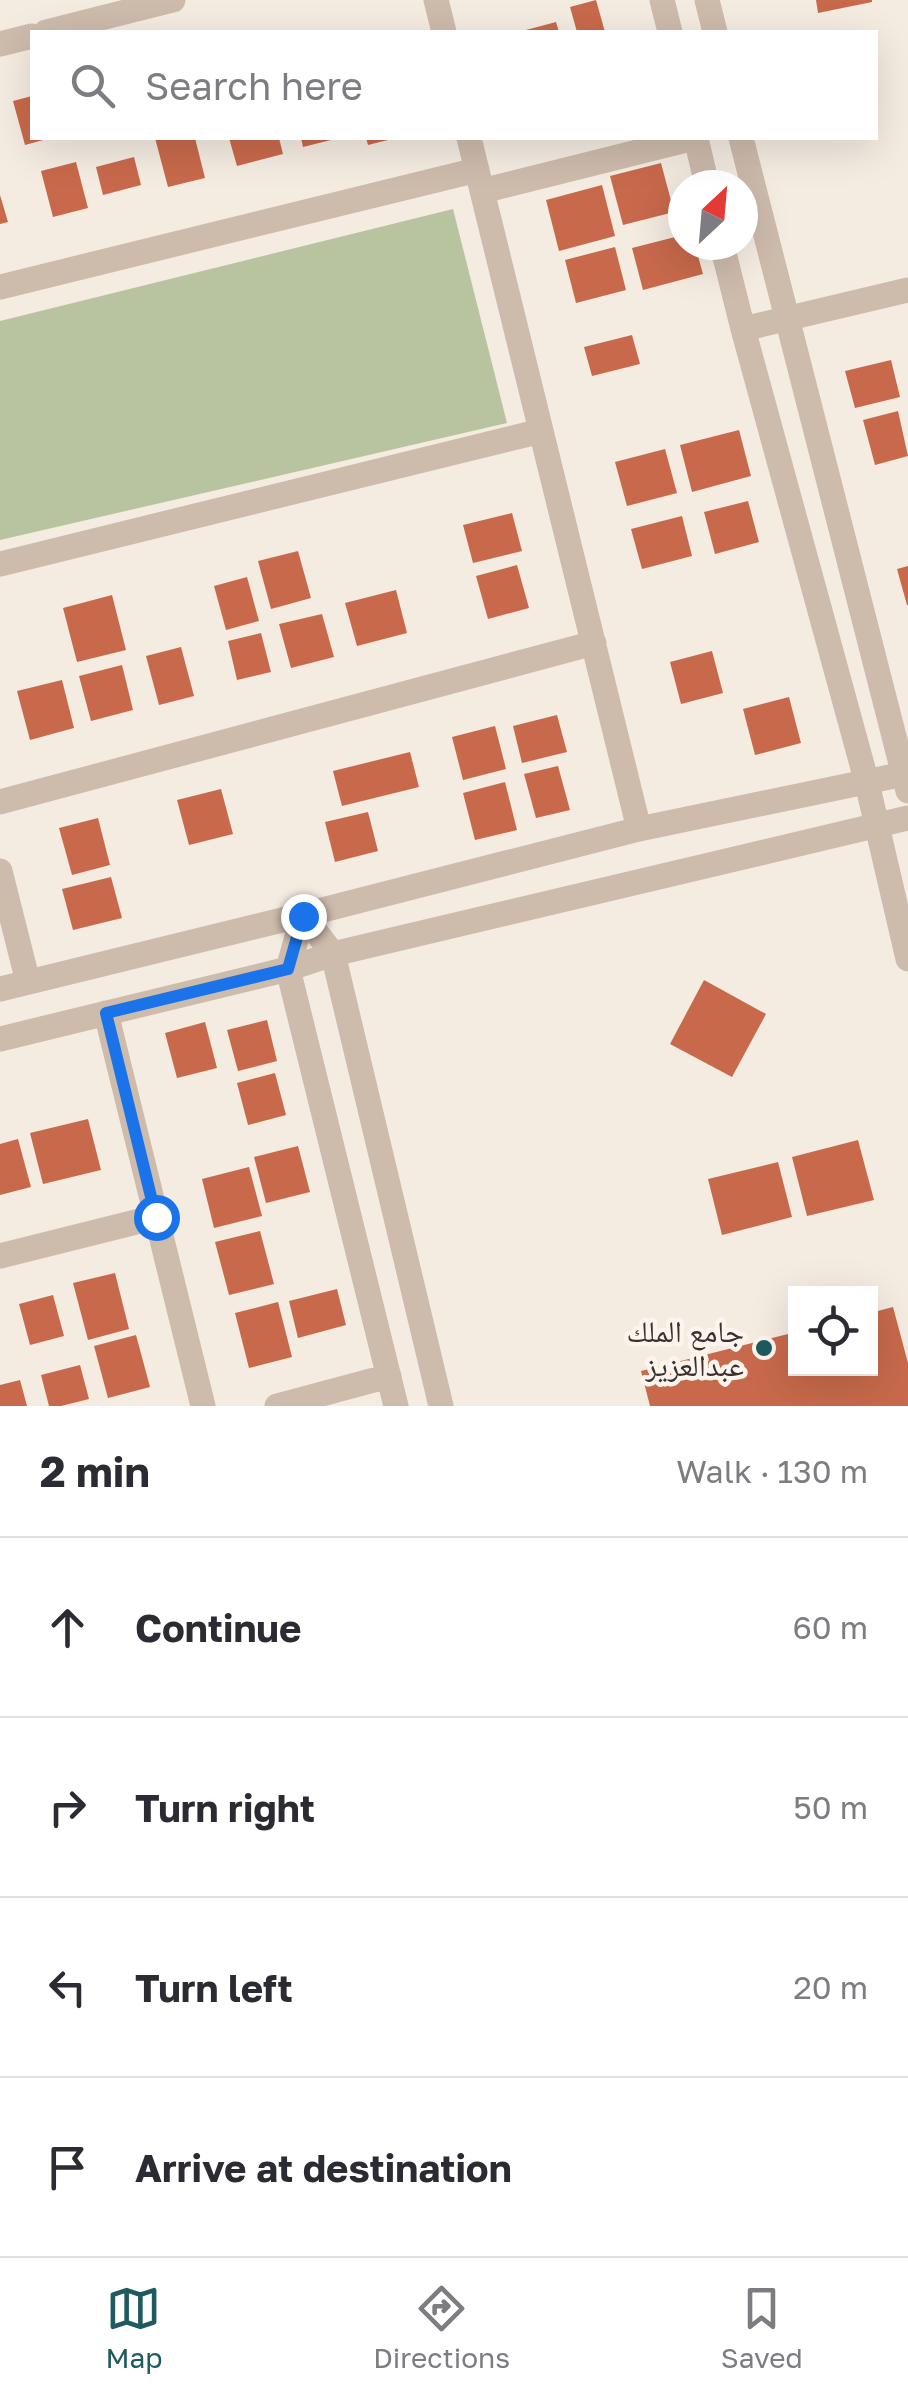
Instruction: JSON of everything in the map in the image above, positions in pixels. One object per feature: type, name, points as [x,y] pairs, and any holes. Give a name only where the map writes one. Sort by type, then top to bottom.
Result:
[{"type":"street","points":[[54,30],[173,0]]},
{"type":"street","points":[[436,0],[444,30]]},
{"type":"street","points":[[662,0],[670,30]]},
{"type":"street","points":[[707,0],[714,30]]},
{"type":"street","points":[[0,44],[30,36]]},
{"type":"street","points":[[470,140],[640,829]]},
{"type":"street","points":[[0,287],[480,180],[685,140]]},
{"type":"street","points":[[696,140],[703,170]]},
{"type":"street","points":[[0,989],[640,829],[868,784],[906,783],[742,140]]},
{"type":"street","points":[[726,260],[868,784],[908,959]]},
{"type":"street","points":[[742,329],[908,290]]},
{"type":"street","points":[[0,564],[542,431]]},
{"type":"street","points":[[0,802],[594,643]]},
{"type":"street","points":[[0,1039],[288,969],[333,954],[908,818]]},
{"type":"street","points":[[0,871],[28,982]]},
{"type":"street","points":[[303,916],[333,954],[442,1406]]},
{"type":"street","points":[[303,916],[288,969],[396,1406]]},
{"type":"street","points":[[106,1013],[203,1406]]},
{"type":"street","points":[[0,1256],[156,1217]]},
{"type":"street","points":[[277,1406],[389,1376]]},
{"type":"green space","points":[[453,209],[507,423],[0,540],[0,321]]},
{"type":"building","points":[[596,0],[604,30],[576,30],[570,7]]},
{"type":"building","points":[[816,0],[872,0],[872,2],[818,13]]},
{"type":"building","points":[[556,22],[558,30],[526,30]]},
{"type":"building","points":[[30,97],[30,140],[43,140],[25,145],[13,101]]},
{"type":"building","points":[[156,140],[196,140],[205,178],[168,187]]},
{"type":"building","points":[[230,140],[280,140],[283,154],[237,166]]},
{"type":"building","points":[[301,140],[331,140],[303,147]]},
{"type":"building","points":[[134,157],[141,185],[103,195],[96,167]]},
{"type":"building","points":[[76,162],[88,208],[53,217],[41,171]]},
{"type":"building","points":[[661,163],[668,189],[668,214],[623,225],[610,176]]},
{"type":"building","points":[[602,185],[615,236],[559,251],[546,200]]},
{"type":"building","points":[[0,195],[8,222],[0,224]]},
{"type":"building","points":[[668,239],[668,260],[699,260],[703,274],[643,290],[632,248]]},
{"type":"building","points":[[615,247],[626,290],[576,303],[565,260]]},
{"type":"building","points":[[632,335],[640,364],[592,376],[584,347]]},
{"type":"building","points":[[891,360],[900,397],[855,408],[845,371]]},
{"type":"building","points":[[898,411],[908,456],[875,465],[863,420]]},
{"type":"building","points":[[739,430],[751,476],[692,492],[680,445]]},
{"type":"building","points":[[665,449],[677,493],[627,506],[615,462]]},
{"type":"building","points":[[748,501],[759,542],[715,554],[704,512]]},
{"type":"building","points":[[512,513],[522,551],[473,563],[463,525]]},
{"type":"building","points":[[682,516],[692,556],[642,569],[631,529]]},
{"type":"building","points":[[298,551],[311,598],[271,609],[258,561]]},
{"type":"building","points":[[517,565],[529,608],[488,619],[476,576]]},
{"type":"building","points":[[908,566],[908,605],[907,605],[897,569]]},
{"type":"building","points":[[247,577],[259,621],[226,630],[214,586]]},
{"type":"building","points":[[396,590],[407,633],[357,646],[345,603]]},
{"type":"building","points":[[112,595],[126,650],[77,662],[63,608]]},
{"type":"building","points":[[322,614],[334,657],[291,668],[279,624]]},
{"type":"building","points":[[261,633],[271,672],[237,680],[228,641]]},
{"type":"building","points":[[181,647],[194,696],[159,705],[146,656]]},
{"type":"building","points":[[712,651],[723,693],[681,704],[670,662]]},
{"type":"building","points":[[122,665],[133,710],[91,721],[79,676]]},
{"type":"building","points":[[62,680],[74,728],[30,740],[17,691]]},
{"type":"building","points":[[789,697],[801,743],[755,755],[743,709]]},
{"type":"building","points":[[557,715],[567,752],[522,763],[513,726]]},
{"type":"building","points":[[495,726],[506,769],[463,780],[452,737]]},
{"type":"building","points":[[410,752],[419,787],[342,806],[333,771]]},
{"type":"building","points":[[558,766],[570,810],[536,818],[524,774]]},
{"type":"building","points":[[505,782],[517,830],[475,840],[463,793]]},
{"type":"building","points":[[221,789],[233,834],[189,845],[177,800]]},
{"type":"building","points":[[368,812],[378,851],[335,862],[325,822]]},
{"type":"building","points":[[98,818],[110,865],[72,875],[59,828]]},
{"type":"building","points":[[111,877],[122,918],[73,930],[62,889]]},
{"type":"building","points":[[704,980],[766,1014],[732,1077],[670,1044]]},
{"type":"building","points":[[267,1020],[277,1061],[238,1071],[227,1030]]},
{"type":"building","points":[[205,1022],[217,1068],[177,1078],[165,1033]]},
{"type":"building","points":[[275,1073],[286,1115],[248,1125],[237,1083]]},
{"type":"building","points":[[88,1119],[101,1170],[43,1184],[30,1133]]},
{"type":"building","points":[[18,1139],[31,1187],[0,1195],[0,1144]]},
{"type":"building","points":[[858,1140],[874,1200],[807,1216],[792,1157]]},
{"type":"building","points":[[298,1146],[310,1192],[266,1203],[254,1157]]},
{"type":"building","points":[[778,1162],[792,1217],[722,1235],[708,1179]]},
{"type":"building","points":[[249,1167],[262,1216],[214,1228],[202,1179]]},
{"type":"building","points":[[260,1231],[274,1284],[229,1295],[215,1242]]},
{"type":"building","points":[[115,1273],[129,1329],[88,1340],[73,1283]]},
{"type":"building","points":[[337,1289],[346,1325],[298,1338],[289,1301]]},
{"type":"building","points":[[53,1295],[64,1336],[30,1345],[19,1304]]},
{"type":"building","points":[[278,1302],[292,1357],[249,1368],[235,1313]]},
{"type":"building","name":"جامع الملك عبدالعزيز","points":[[893,1307],[908,1363],[908,1406],[650,1406],[641,1371],[788,1334],[788,1376],[878,1376],[878,1311]]},
{"type":"building","points":[[136,1335],[150,1387],[108,1398],[94,1346]]},
{"type":"building","points":[[80,1365],[89,1399],[49,1406],[41,1375]]},
{"type":"building","points":[[20,1380],[27,1406],[0,1406],[0,1385]]},
{"type":"place","name":"جامع الملك عبدالعزيز","points":[[764,1348]]},
{"type":"route","points":[[156,1217],[106,1013],[288,969],[303,916]]}]
